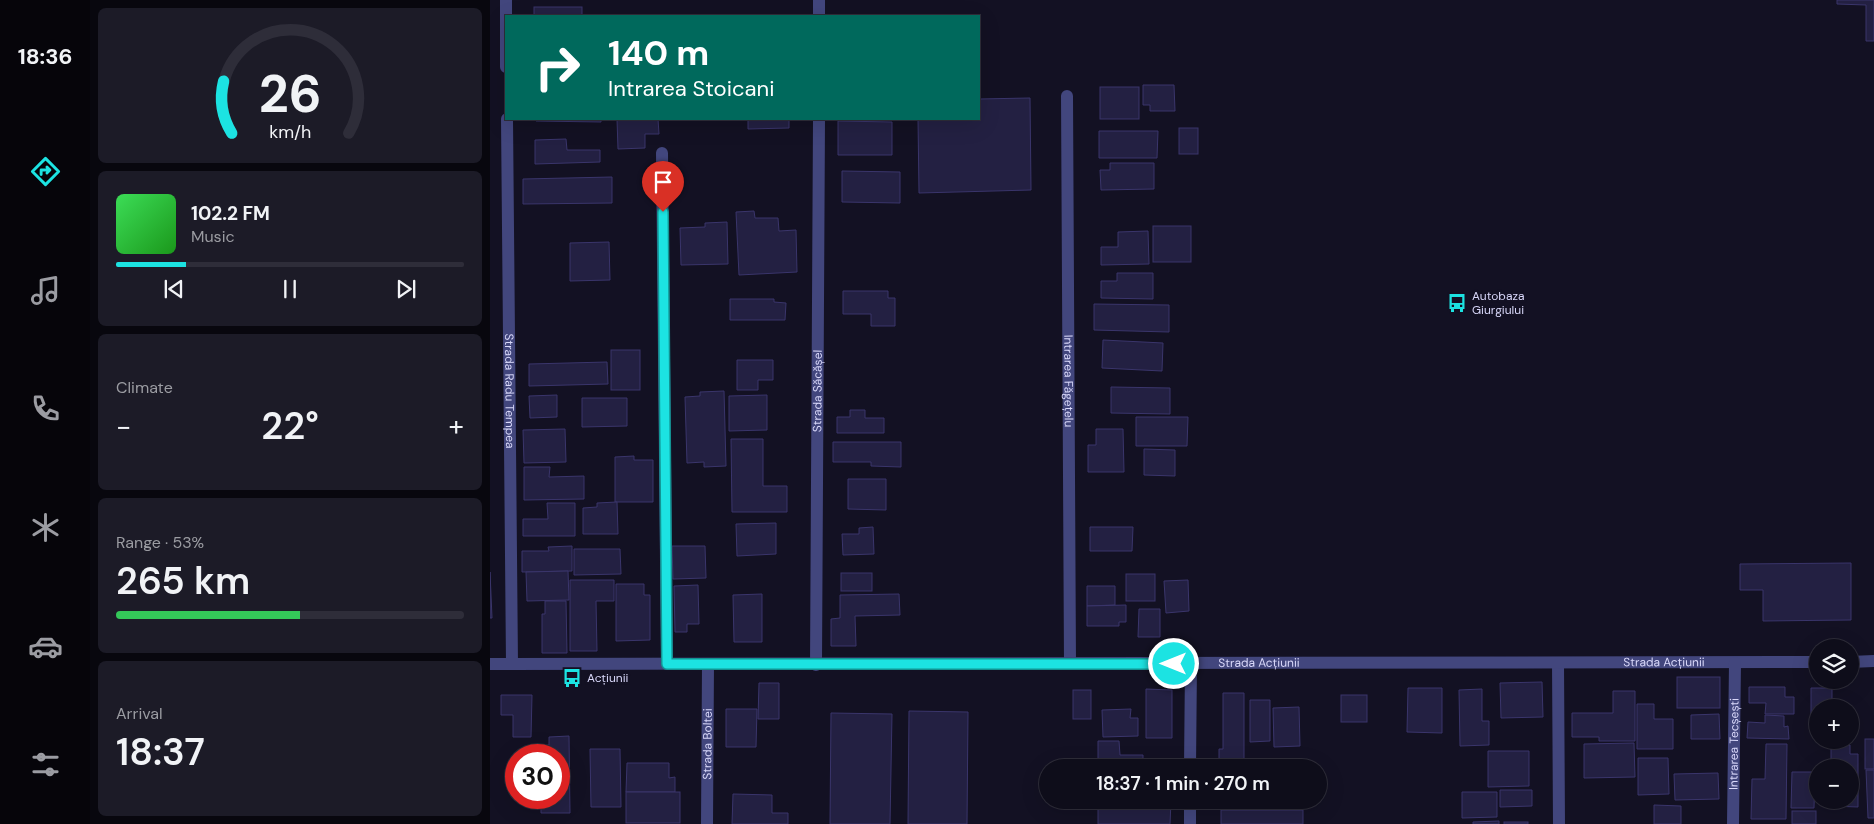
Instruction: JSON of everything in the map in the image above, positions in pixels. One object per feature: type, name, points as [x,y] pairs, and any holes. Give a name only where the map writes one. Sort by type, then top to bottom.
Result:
[{"type":"street","points":[[506,0],[506,15]]},
{"type":"street","points":[[819,0],[819,15]]},
{"type":"street","name":"Intrarea Făgețelu","points":[[1068,96],[1070,664]]},
{"type":"street","name":"Strada Radu Tempea","points":[[507,120],[512,664]]},
{"type":"street","name":"Strada Săcășel","points":[[816,664],[819,120]]},
{"type":"street","points":[[662,153],[667,664]]},
{"type":"street","name":"Strada Acțiunii","points":[[490,664],[1809,662]]},
{"type":"street","points":[[1859,662],[1874,662]]},
{"type":"street","points":[[1558,663],[1559,824]]},
{"type":"street","name":"Intrarea Tecșești","points":[[1733,824],[1734,663]]},
{"type":"street","name":"Strada Boltei","points":[[707,824],[708,664]]},
{"type":"street","points":[[1190,759],[1191,664]]},
{"type":"street","points":[[1190,809],[1190,824]]},
{"type":"building","points":[[1837,0],[1874,0],[1874,41],[1866,41],[1866,5],[1837,4]]},
{"type":"building","points":[[534,7],[582,7],[582,15],[534,15]]},
{"type":"building","points":[[1143,85],[1174,85],[1175,111],[1150,111],[1150,105],[1143,105]]},
{"type":"building","points":[[1100,87],[1139,87],[1139,119],[1100,119]]},
{"type":"building","points":[[1030,98],[1031,190],[919,193],[918,120],[980,120],[980,99]]},
{"type":"building","points":[[601,120],[601,122],[536,121]]},
{"type":"building","points":[[617,120],[658,120],[659,134],[645,134],[645,148],[618,149]]},
{"type":"building","points":[[748,120],[789,120],[789,128],[748,129]]},
{"type":"building","points":[[838,121],[892,122],[892,155],[838,155]]},
{"type":"building","points":[[1179,128],[1198,128],[1198,154],[1179,154]]},
{"type":"building","points":[[1099,131],[1158,131],[1157,158],[1099,158]]},
{"type":"building","points":[[566,139],[567,150],[600,150],[600,162],[535,164],[535,140]]},
{"type":"building","points":[[1110,163],[1154,163],[1154,189],[1101,190],[1100,170],[1110,170]]},
{"type":"building","points":[[842,171],[900,172],[900,203],[842,202]]},
{"type":"building","points":[[612,177],[612,203],[523,204],[523,179]]},
{"type":"building","points":[[754,211],[755,218],[778,218],[779,231],[796,230],[797,272],[739,275],[736,212]]},
{"type":"building","points":[[727,222],[728,264],[681,265],[680,228],[705,227],[705,223]]},
{"type":"building","points":[[1153,226],[1191,226],[1191,262],[1153,262]]},
{"type":"building","points":[[1148,231],[1149,264],[1101,265],[1101,247],[1118,247],[1118,232]]},
{"type":"building","points":[[609,242],[610,280],[570,281],[570,243]]},
{"type":"building","points":[[1117,273],[1153,273],[1153,299],[1101,298],[1101,281],[1117,281]]},
{"type":"building","points":[[843,291],[888,291],[888,298],[895,298],[895,326],[871,326],[871,314],[843,314]]},
{"type":"building","points":[[730,299],[774,299],[774,302],[786,303],[785,320],[730,320]]},
{"type":"building","points":[[1094,304],[1169,305],[1169,332],[1094,330]]},
{"type":"building","points":[[1103,340],[1163,343],[1162,371],[1102,368]]},
{"type":"building","points":[[611,350],[640,350],[640,390],[611,390]]},
{"type":"building","points":[[737,360],[773,360],[773,380],[758,380],[758,390],[737,390]]},
{"type":"building","points":[[607,362],[608,384],[529,386],[529,364]]},
{"type":"building","points":[[1111,387],[1170,388],[1170,414],[1111,413]]},
{"type":"building","points":[[724,391],[726,466],[704,467],[704,462],[687,463],[685,397],[700,396],[700,392]]},
{"type":"building","points":[[557,395],[557,417],[530,418],[529,396]]},
{"type":"building","points":[[767,395],[767,430],[729,431],[729,396]]},
{"type":"building","points":[[582,398],[627,398],[627,426],[582,427]]},
{"type":"building","points":[[850,410],[865,410],[865,418],[884,418],[884,433],[837,433],[837,417],[850,417]]},
{"type":"building","points":[[1136,417],[1188,417],[1187,446],[1136,446]]},
{"type":"building","points":[[565,429],[566,462],[524,463],[523,430]]},
{"type":"building","points":[[1096,429],[1123,429],[1124,472],[1088,472],[1088,445],[1096,445]]},
{"type":"building","points":[[731,439],[763,439],[763,486],[787,486],[787,512],[732,512]]},
{"type":"building","points":[[833,442],[901,442],[901,467],[871,466],[871,462],[833,462]]},
{"type":"building","points":[[1144,449],[1175,450],[1175,476],[1144,475]]},
{"type":"building","points":[[634,456],[634,460],[653,460],[653,502],[615,502],[615,457]]},
{"type":"building","points":[[524,467],[550,467],[549,477],[584,476],[584,499],[524,500]]},
{"type":"building","points":[[848,479],[886,479],[886,510],[848,509]]},
{"type":"building","points":[[617,502],[618,534],[583,534],[583,508],[597,507],[597,503]]},
{"type":"building","points":[[547,503],[575,503],[575,536],[523,536],[523,519],[548,519]]},
{"type":"building","points":[[776,523],[776,554],[737,556],[736,524]]},
{"type":"building","points":[[873,527],[874,554],[843,555],[842,534],[859,534],[859,528]]},
{"type":"building","points":[[1090,527],[1133,527],[1132,551],[1090,551]]},
{"type":"building","points":[[572,546],[572,571],[522,572],[522,551],[549,551],[548,547]]},
{"type":"building","points":[[672,546],[705,546],[706,578],[673,579]]},
{"type":"building","points":[[574,549],[620,549],[621,574],[574,575]]},
{"type":"building","points":[[1851,563],[1851,620],[1763,621],[1763,590],[1740,590],[1740,564]]},
{"type":"building","points":[[568,571],[569,600],[527,601],[526,572]]},
{"type":"building","points":[[490,572],[492,618],[490,618]]},
{"type":"building","points":[[841,573],[872,573],[872,591],[841,591]]},
{"type":"building","points":[[1126,574],[1155,574],[1155,601],[1126,601]]},
{"type":"building","points":[[570,580],[614,580],[614,601],[596,601],[597,651],[570,651]]},
{"type":"building","points":[[1188,580],[1189,611],[1166,613],[1164,581]]},
{"type":"building","points":[[616,584],[644,584],[644,595],[650,595],[650,640],[616,641]]},
{"type":"building","points":[[698,585],[699,624],[687,624],[687,632],[675,632],[674,586]]},
{"type":"building","points":[[1087,586],[1115,586],[1115,605],[1087,606]]},
{"type":"building","points":[[762,594],[762,642],[734,642],[733,595]]},
{"type":"building","points":[[899,594],[900,615],[855,616],[856,646],[831,646],[831,619],[840,618],[840,595]]},
{"type":"building","points":[[545,601],[566,601],[567,653],[542,653],[542,614],[545,614]]},
{"type":"building","points":[[1126,605],[1126,622],[1119,622],[1119,626],[1087,626],[1087,606]]},
{"type":"building","points":[[1139,609],[1160,609],[1160,637],[1138,637]]},
{"type":"building","points":[[1677,677],[1720,677],[1720,708],[1677,708]]},
{"type":"building","points":[[1542,682],[1543,717],[1501,718],[1500,683]]},
{"type":"building","points":[[759,683],[779,683],[779,719],[758,719]]},
{"type":"building","points":[[1749,687],[1785,687],[1785,697],[1794,697],[1794,714],[1765,714],[1766,703],[1749,703]]},
{"type":"building","points":[[1408,688],[1442,688],[1442,733],[1407,732]]},
{"type":"building","points":[[1146,689],[1172,690],[1172,738],[1146,738]]},
{"type":"building","points":[[1482,689],[1482,721],[1489,721],[1489,745],[1460,746],[1459,690]]},
{"type":"building","points":[[1811,689],[1832,689],[1832,699],[1811,699]]},
{"type":"building","points":[[1073,690],[1091,690],[1091,719],[1073,719]]},
{"type":"building","points":[[1613,691],[1635,691],[1635,741],[1599,741],[1599,737],[1572,737],[1572,713],[1613,713]]},
{"type":"building","points":[[1223,693],[1244,693],[1244,759],[1219,759],[1219,749],[1223,749]]},
{"type":"building","points":[[501,695],[532,695],[531,737],[513,737],[513,715],[501,715]]},
{"type":"building","points":[[1341,695],[1367,695],[1367,722],[1341,722]]},
{"type":"building","points":[[1250,700],[1270,700],[1270,741],[1250,742]]},
{"type":"building","points":[[1637,704],[1654,704],[1654,719],[1673,719],[1673,749],[1637,749]]},
{"type":"building","points":[[1299,707],[1300,746],[1274,747],[1273,708]]},
{"type":"building","points":[[726,709],[757,709],[756,747],[726,747]]},
{"type":"building","points":[[1131,709],[1130,718],[1138,718],[1138,736],[1103,737],[1102,710]]},
{"type":"building","points":[[909,711],[968,712],[967,824],[908,824]]},
{"type":"building","points":[[831,713],[892,714],[890,824],[830,824]]},
{"type":"building","points":[[1719,714],[1720,739],[1691,739],[1691,715]]},
{"type":"building","points":[[1765,715],[1784,716],[1784,727],[1788,726],[1789,739],[1747,738],[1748,722],[1765,723]]},
{"type":"building","points":[[569,736],[569,744],[549,744],[549,737]]},
{"type":"building","points":[[1865,739],[1874,739],[1874,769],[1865,769]]},
{"type":"building","points":[[1098,741],[1119,741],[1120,755],[1143,755],[1143,759],[1098,759]]},
{"type":"building","points":[[1634,743],[1635,777],[1584,778],[1584,744]]},
{"type":"building","points":[[1766,744],[1787,744],[1786,819],[1751,819],[1752,779],[1765,779]]},
{"type":"building","points":[[590,749],[620,749],[621,807],[591,807]]},
{"type":"building","points":[[1831,749],[1850,749],[1850,754],[1858,754],[1858,759],[1831,759]]},
{"type":"building","points":[[1488,751],[1529,751],[1529,786],[1488,787]]},
{"type":"building","points":[[1638,758],[1668,758],[1669,794],[1638,795]]},
{"type":"building","points":[[627,763],[669,763],[669,778],[675,777],[675,792],[626,792]]},
{"type":"building","points":[[1866,770],[1874,770],[1874,818],[1868,818]]},
{"type":"building","points":[[1792,772],[1809,772],[1809,808],[1791,808]]},
{"type":"building","points":[[1718,773],[1719,799],[1675,800],[1674,774]]},
{"type":"building","points":[[1500,790],[1532,790],[1532,806],[1500,807]]},
{"type":"building","points":[[626,792],[680,792],[680,823],[626,823]]},
{"type":"building","points":[[1462,792],[1497,792],[1497,817],[1462,818]]},
{"type":"building","points":[[733,794],[772,795],[772,813],[788,813],[788,824],[732,824]]},
{"type":"building","points":[[1654,805],[1681,806],[1681,824],[1654,824]]},
{"type":"building","points":[[541,809],[570,809],[570,813],[541,813]]},
{"type":"building","points":[[1098,809],[1171,809],[1170,824],[1098,824]]},
{"type":"building","points":[[1221,810],[1303,810],[1303,824],[1221,824]]},
{"type":"building","points":[[1792,811],[1816,811],[1816,824],[1792,824]]},
{"type":"building","points":[[1499,821],[1499,824],[1473,824],[1473,822]]},
{"type":"building","points":[[1504,822],[1528,822],[1528,824],[1504,824]]},
{"type":"place","name":"Autobaza Giurgiului","points":[[1457,303]]},
{"type":"place","name":"Acțiunii","points":[[572,678]]},
{"type":"route","points":[[663,212],[667,664],[1174,664]]}]
